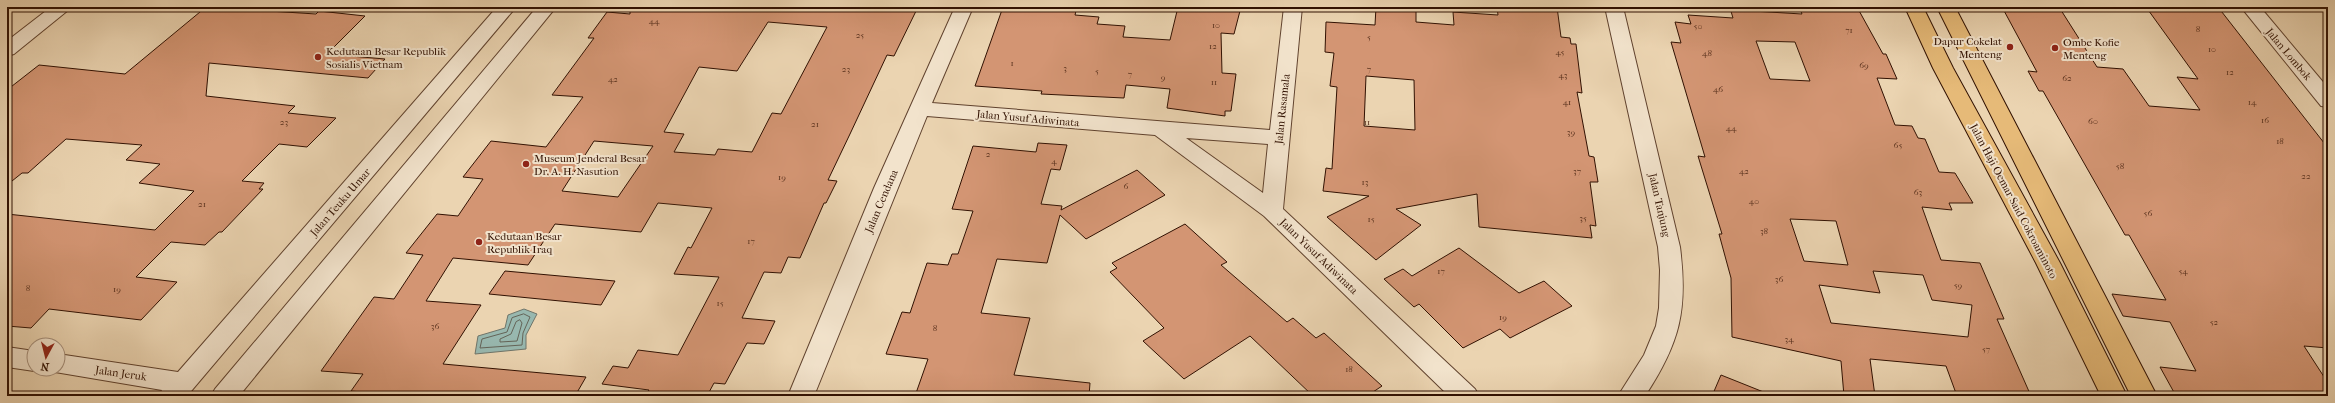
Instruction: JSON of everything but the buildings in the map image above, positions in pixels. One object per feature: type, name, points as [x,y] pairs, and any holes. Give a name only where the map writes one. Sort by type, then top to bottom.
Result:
[{"type":"main road","name":"Jalan Haji Oemar Said Cokroaminoto","points":[[1914,7],[1943,68],[2048,263],[2114,396]]},
{"type":"main road","points":[[1946,7],[2144,396]]},
{"type":"street","points":[[7,50],[63,7]]},
{"type":"street","name":"Jalan Teuku Umar","points":[[178,389],[507,7]]},
{"type":"street","points":[[224,396],[547,7]]},
{"type":"street","name":"Jalan Cendana","points":[[801,396],[886,188],[964,7]]},
{"type":"street","name":"Jalan Rasamala","points":[[1272,211],[1293,7]]},
{"type":"street","name":"Jalan Tanjung","points":[[1614,7],[1669,247],[1674,282],[1671,320],[1652,366],[1631,396]]},
{"type":"street","name":"Jalan Lombok","points":[[2250,7],[2328,101]]},
{"type":"street","points":[[450,74],[489,77]]},
{"type":"street","name":"Jalan Yusuf Adiwinata","points":[[921,109],[1279,138]]},
{"type":"street","name":"Jalan Yusuf Adiwinata","points":[[1160,129],[1272,211],[1466,396]]},
{"type":"street","points":[[7,357],[26,360]]},
{"type":"street","name":"Jalan Jeruk","points":[[66,366],[178,389]]},
{"type":"water","points":[[524,309],[537,314],[526,335],[526,349],[475,354],[478,336],[505,328],[508,315]]},
{"type":"place","name":"Dapur Cokelat Menteng","points":[[2010,47]]},
{"type":"place","name":"Ombe Kofie Menteng","points":[[2055,48]]},
{"type":"place","name":"Kedutaan Besar Republik Sosialis Vietnam","points":[[318,57]]},
{"type":"place","name":"Museum Jenderal Besar Dr. A. H. Nasution","points":[[526,164]]},
{"type":"place","name":"Kedutaan Besar Republik Iraq","points":[[479,242]]}]
